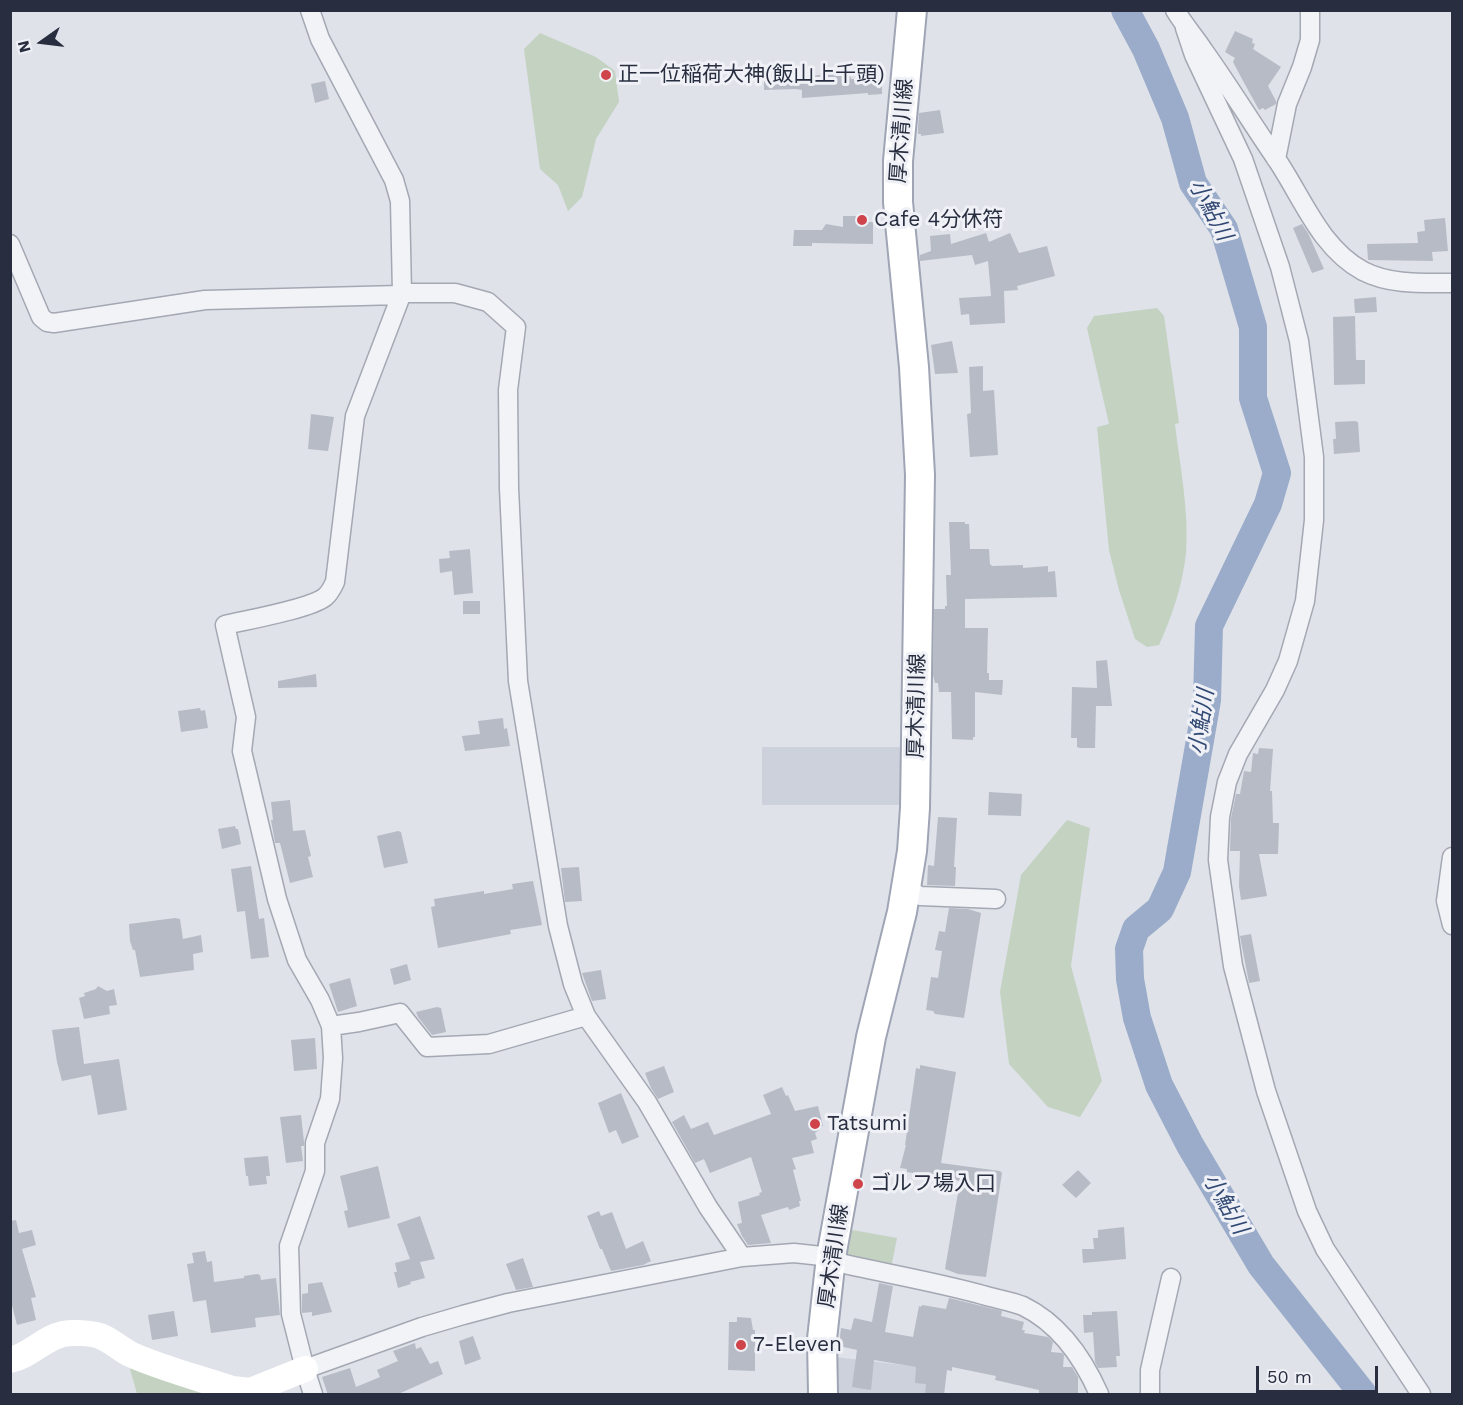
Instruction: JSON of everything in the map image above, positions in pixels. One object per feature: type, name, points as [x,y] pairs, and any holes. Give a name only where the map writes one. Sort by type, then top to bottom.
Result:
[{"type":"main road","name":"厚木清川線","points":[[823,1395],[822,1339],[831,1257],[872,1037],[902,912],[912,851],[915,808],[920,475],[914,367],[898,202],[898,160],[912,10]]},
{"type":"street","points":[[310,10],[320,39],[394,180],[400,201],[401,294],[356,416],[335,582],[331,591],[323,598],[308,605],[225,625],[246,717],[242,751],[277,899],[297,960],[320,1000],[331,1026],[333,1058],[330,1099],[315,1143],[315,1171],[289,1246],[291,1314],[313,1395]]},
{"type":"street","points":[[1175,10],[1272,153],[1328,243],[1364,272],[1402,282],[1452,284]]},
{"type":"street","points":[[1272,153],[1310,40],[1310,10]]},
{"type":"street","points":[[1185,27],[1194,55],[1243,159],[1280,267],[1299,341],[1314,457],[1314,520],[1305,602],[1288,661],[1275,690],[1238,754],[1227,782],[1220,817],[1218,860],[1233,966],[1266,1091],[1307,1211],[1325,1249],[1421,1395]]},
{"type":"street","points":[[1243,159],[1272,153]]},
{"type":"street","points":[[10,244],[41,317],[47,322],[54,323],[205,300],[455,293],[488,302],[516,327],[508,390],[509,488],[518,681],[558,926],[573,984],[586,1016],[646,1102],[708,1207],[742,1257]]},
{"type":"street","points":[[1452,857],[1446,901],[1452,924]]},
{"type":"street","points":[[906,888],[920,896],[996,899]]},
{"type":"street","points":[[331,1026],[400,1012],[427,1047],[489,1044],[586,1016]]},
{"type":"street","points":[[10,1360],[21,1358],[32,1349],[65,1333],[99,1336],[132,1355],[231,1392],[250,1391],[422,1327],[463,1315],[742,1257],[794,1253],[831,1257],[840,1263],[948,1286],[1022,1306],[1048,1322],[1070,1343],[1099,1395]]},
{"type":"street","points":[[1150,1395],[1150,1370],[1171,1278]]},
{"type":"shaded area","points":[[762,747],[900,747],[900,805],[762,805]]},
{"type":"shaded area","points":[[835,1357],[946,1370],[943,1394],[836,1394]]},
{"type":"green space","points":[[540,33],[596,57],[615,71],[619,102],[596,139],[582,197],[568,211],[558,185],[540,169],[524,49]]},
{"type":"green space","points":[[1157,308],[1164,316],[1179,423],[1175,424],[1184,488],[1187,537],[1180,588],[1172,611],[1159,645],[1147,647],[1135,639],[1109,550],[1097,427],[1109,424],[1087,328],[1094,316]]},
{"type":"green space","points":[[1067,820],[1090,828],[1071,966],[1102,1081],[1080,1117],[1048,1107],[1009,1064],[1000,992],[1021,875]]},
{"type":"green space","points":[[847,1229],[897,1238],[891,1268],[843,1255]]},
{"type":"green space","points":[[136,1363],[211,1394],[137,1394],[130,1369]]},
{"type":"building","points":[[1235,31],[1253,39],[1252,43],[1255,44],[1253,49],[1281,67],[1268,86],[1276,104],[1265,110],[1263,108],[1259,110],[1233,62],[1235,58],[1225,52]]},
{"type":"building","points":[[838,72],[838,74],[847,73],[851,79],[882,78],[882,94],[802,98],[802,90],[764,90],[764,79]]},
{"type":"building","points":[[325,81],[329,99],[315,103],[311,84]]},
{"type":"building","points":[[940,110],[944,133],[921,136],[918,134],[919,113]]},
{"type":"building","points":[[843,216],[867,216],[867,222],[873,222],[873,244],[812,243],[812,246],[793,246],[794,230],[822,230],[826,224],[843,227]]},
{"type":"building","points":[[1445,218],[1448,251],[1432,252],[1433,261],[1368,260],[1367,244],[1418,243],[1417,232],[1425,231],[1424,220]]},
{"type":"building","points":[[1302,224],[1324,269],[1312,273],[1293,228]]},
{"type":"building","points":[[986,233],[989,242],[1010,233],[1019,253],[1047,246],[1055,276],[1017,286],[1018,290],[1004,291],[1005,323],[970,325],[969,314],[961,315],[959,298],[991,296],[988,261],[975,265],[972,255],[920,261],[920,255],[931,251],[930,236],[950,234],[951,244]]},
{"type":"building","points":[[1376,297],[1377,312],[1355,313],[1354,299]]},
{"type":"building","points":[[1355,316],[1356,360],[1365,360],[1365,384],[1334,385],[1333,317]]},
{"type":"building","points":[[952,341],[958,373],[935,374],[931,345]]},
{"type":"building","points":[[983,366],[983,391],[994,390],[998,455],[970,457],[967,414],[971,413],[969,367]]},
{"type":"building","points":[[311,414],[334,417],[328,451],[308,449]]},
{"type":"building","points":[[1335,422],[1358,422],[1360,452],[1334,454]]},
{"type":"building","points":[[949,522],[969,524],[970,549],[989,549],[992,566],[1023,565],[1023,568],[1048,566],[1048,572],[1055,571],[1057,597],[965,599],[965,628],[988,628],[987,673],[989,673],[989,680],[1003,680],[1002,695],[975,692],[975,737],[973,740],[952,739],[951,692],[939,692],[938,683],[935,683],[933,675],[934,609],[945,609],[947,606],[946,575],[951,575]]},
{"type":"building","points":[[470,549],[473,593],[454,595],[452,571],[440,573],[439,559],[450,558],[449,551]]},
{"type":"building","points":[[463,601],[480,601],[480,614],[463,614]]},
{"type":"building","points":[[1107,660],[1112,706],[1096,706],[1095,748],[1080,748],[1077,747],[1077,738],[1071,738],[1072,687],[1097,688],[1096,661]]},
{"type":"building","points":[[316,674],[317,687],[278,688],[278,681]]},
{"type":"building","points":[[200,708],[201,711],[205,710],[208,728],[181,732],[178,711]]},
{"type":"building","points":[[503,718],[510,746],[465,751],[462,736],[480,734],[478,721]]},
{"type":"building","points":[[1259,748],[1273,749],[1270,791],[1272,791],[1273,823],[1279,823],[1278,854],[1259,854],[1267,896],[1241,900],[1240,851],[1230,851],[1231,818],[1236,794],[1240,794],[1244,771],[1251,772],[1253,753],[1258,754]]},
{"type":"building","points":[[989,792],[1022,794],[1021,816],[988,815]]},
{"type":"building","points":[[290,800],[293,831],[305,830],[313,877],[290,883],[280,843],[275,843],[271,802]]},
{"type":"building","points":[[938,817],[957,818],[955,886],[927,885],[928,865],[934,866]]},
{"type":"building","points":[[235,826],[238,829],[241,844],[222,849],[218,829]]},
{"type":"building","points":[[401,832],[408,863],[384,868],[377,836]]},
{"type":"building","points":[[251,866],[259,919],[264,918],[269,957],[251,959],[245,911],[237,912],[231,869]]},
{"type":"building","points":[[579,867],[582,901],[565,902],[561,868]]},
{"type":"building","points":[[533,881],[542,925],[510,930],[511,934],[438,948],[431,907],[435,906],[434,899],[513,889],[512,884]]},
{"type":"building","points":[[949,908],[968,909],[981,913],[964,1018],[935,1014],[933,1011],[926,1010],[931,977],[938,978],[942,951],[935,950],[939,931],[945,932]]},
{"type":"building","points":[[180,919],[183,939],[201,935],[203,952],[193,954],[194,970],[140,977],[135,950],[130,941],[129,924]]},
{"type":"building","points":[[1251,934],[1260,981],[1249,983],[1240,936]]},
{"type":"building","points":[[407,964],[411,980],[394,985],[390,969]]},
{"type":"building","points":[[601,970],[606,999],[592,1001],[582,973]]},
{"type":"building","points":[[350,978],[357,1006],[338,1012],[329,984]]},
{"type":"building","points":[[98,986],[107,991],[114,989],[117,1005],[109,1006],[110,1014],[84,1019],[79,998]]},
{"type":"building","points":[[441,1008],[446,1032],[432,1035],[416,1012]]},
{"type":"building","points":[[79,1027],[84,1064],[119,1059],[127,1110],[98,1115],[91,1075],[62,1081],[52,1030]]},
{"type":"building","points":[[315,1038],[317,1069],[294,1071],[291,1040]]},
{"type":"building","points":[[920,1065],[956,1072],[941,1163],[1002,1173],[986,1277],[958,1274],[945,1269],[960,1181],[907,1172],[907,1169],[900,1168],[906,1145],[916,1068],[920,1069]]},
{"type":"building","points":[[664,1066],[674,1092],[658,1099],[645,1073]]},
{"type":"building","points":[[782,1087],[795,1111],[818,1106],[823,1126],[818,1127],[819,1130],[815,1133],[817,1139],[811,1141],[814,1153],[792,1158],[796,1169],[793,1170],[801,1201],[799,1201],[800,1206],[761,1215],[771,1243],[748,1245],[737,1224],[742,1223],[738,1202],[760,1195],[759,1193],[762,1192],[751,1157],[710,1173],[704,1159],[695,1163],[672,1122],[684,1115],[691,1129],[708,1122],[714,1135],[771,1114],[763,1095]]},
{"type":"building","points":[[621,1093],[639,1137],[622,1144],[616,1130],[609,1133],[598,1103]]},
{"type":"building","points":[[301,1115],[304,1142],[304,1146],[301,1146],[303,1161],[286,1163],[280,1117]]},
{"type":"building","points":[[268,1156],[270,1176],[266,1176],[267,1184],[249,1186],[244,1158]]},
{"type":"building","points":[[378,1166],[390,1218],[348,1228],[344,1211],[348,1210],[340,1176]]},
{"type":"building","points":[[1078,1170],[1091,1183],[1076,1198],[1062,1185]]},
{"type":"building","points":[[599,1211],[601,1216],[612,1212],[626,1249],[643,1241],[651,1261],[643,1265],[611,1271],[587,1216]]},
{"type":"building","points":[[420,1216],[435,1259],[420,1262],[425,1278],[398,1288],[394,1272],[397,1272],[395,1263],[410,1259],[397,1224]]},
{"type":"building","points":[[16,1220],[19,1233],[32,1230],[36,1245],[22,1249],[36,1297],[31,1298],[36,1320],[17,1325],[10,1297],[10,1221]]},
{"type":"building","points":[[1124,1227],[1126,1259],[1083,1263],[1082,1249],[1094,1249],[1093,1238],[1098,1238],[1098,1230]]},
{"type":"building","points":[[205,1251],[207,1262],[212,1261],[214,1282],[257,1274],[260,1275],[261,1280],[276,1278],[280,1315],[255,1318],[256,1327],[211,1333],[206,1300],[193,1302],[187,1264],[194,1263],[192,1253]]},
{"type":"building","points":[[523,1258],[533,1287],[516,1290],[506,1264]]},
{"type":"building","points":[[322,1282],[332,1312],[312,1316],[312,1312],[302,1313],[302,1294],[308,1293],[308,1284]]},
{"type":"building","points":[[879,1283],[893,1286],[885,1332],[913,1337],[919,1306],[946,1309],[949,1298],[1002,1311],[1001,1316],[1024,1322],[1022,1330],[1025,1330],[1024,1333],[1048,1337],[1053,1342],[1051,1352],[1062,1353],[1064,1355],[1063,1367],[1072,1367],[1078,1377],[1078,1395],[1039,1393],[1039,1390],[995,1380],[996,1376],[952,1367],[952,1371],[947,1370],[944,1395],[925,1395],[926,1384],[915,1383],[916,1367],[874,1360],[871,1390],[852,1387],[857,1350],[839,1346],[841,1328],[851,1330],[854,1318],[872,1322]]},
{"type":"building","points":[[174,1311],[178,1336],[152,1340],[148,1315]]},
{"type":"building","points":[[1117,1311],[1120,1356],[1116,1356],[1117,1367],[1098,1368],[1095,1362],[1093,1332],[1084,1333],[1083,1315],[1092,1315],[1092,1312]]},
{"type":"building","points":[[737,1317],[751,1318],[753,1330],[755,1330],[755,1371],[728,1370],[729,1322],[737,1322]]},
{"type":"building","points":[[473,1336],[481,1359],[465,1365],[459,1341]]},
{"type":"building","points":[[415,1343],[416,1349],[421,1347],[430,1364],[438,1361],[443,1374],[396,1395],[328,1395],[322,1377],[350,1368],[356,1387],[380,1377],[377,1370],[398,1361],[393,1351]]},
{"type":"waterway","name":"小鮎川","points":[[1125,10],[1146,49],[1175,118],[1193,183],[1224,229],[1253,327],[1253,398],[1277,473],[1268,504],[1209,626],[1207,700],[1177,872],[1160,909],[1136,929],[1129,949],[1130,979],[1137,1018],[1159,1085],[1190,1145],[1261,1265],[1363,1394]]},
{"type":"place","name":"正一位稲荷大神(飯山上千頭)","points":[[606,75]]},
{"type":"place","name":"Cafe 4分休符","points":[[862,220]]},
{"type":"place","name":"Tatsumi","points":[[815,1124]]},
{"type":"place","name":"ゴルフ場入口","points":[[858,1184]]},
{"type":"place","name":"7-Eleven","points":[[741,1345]]}]
